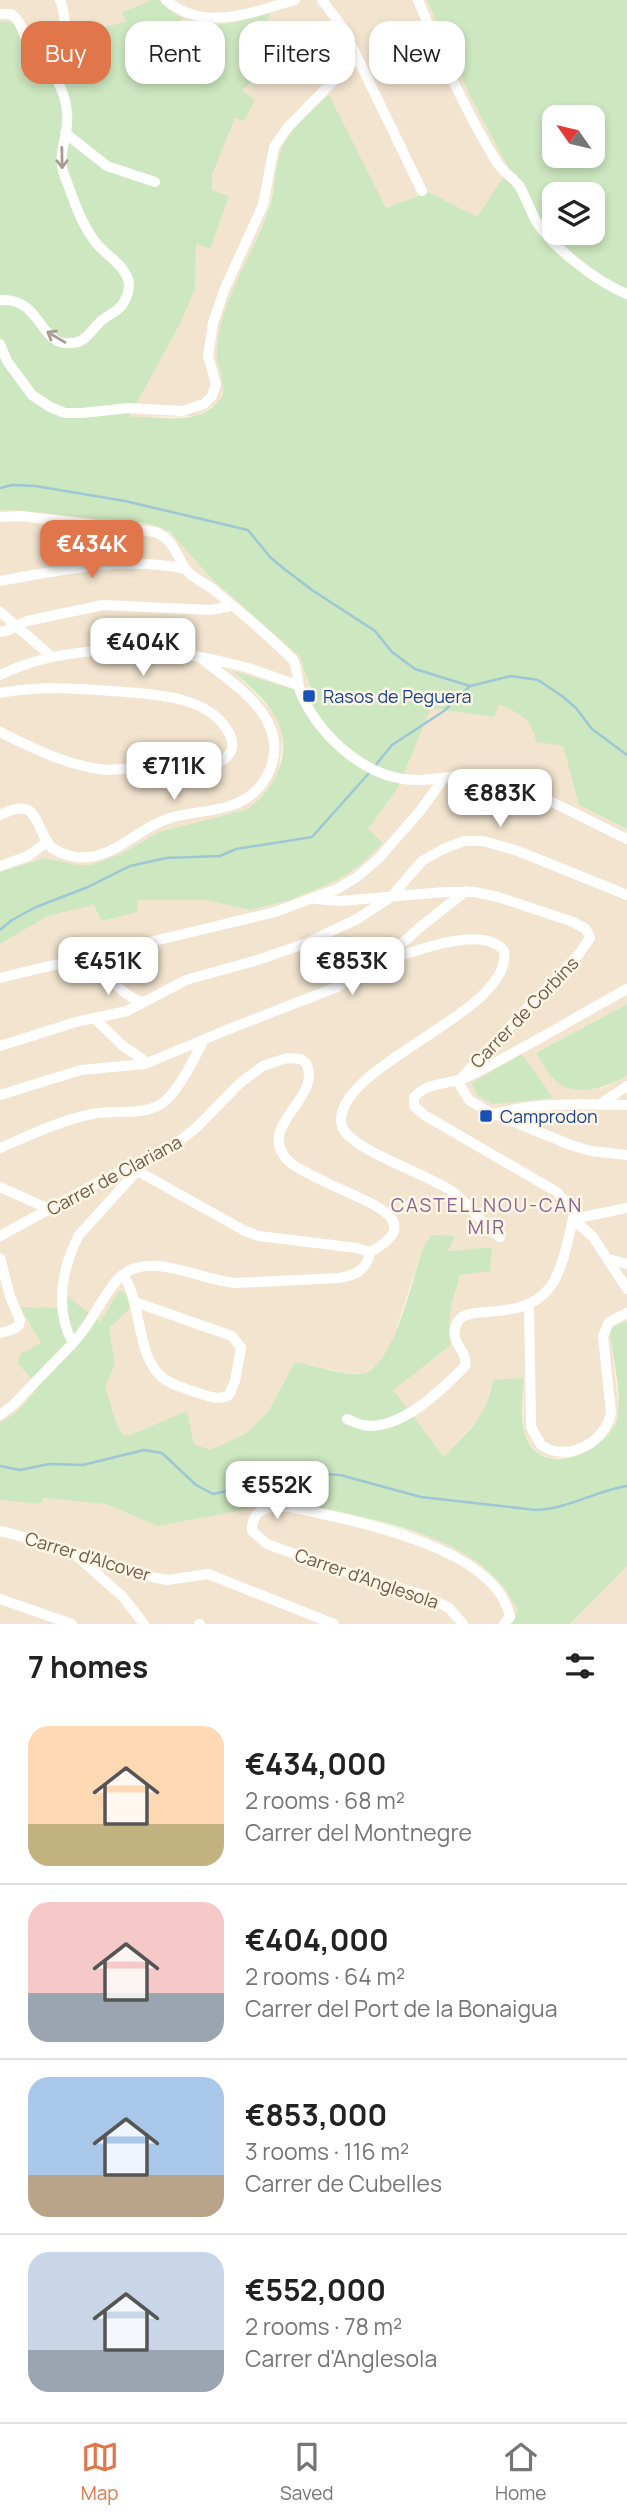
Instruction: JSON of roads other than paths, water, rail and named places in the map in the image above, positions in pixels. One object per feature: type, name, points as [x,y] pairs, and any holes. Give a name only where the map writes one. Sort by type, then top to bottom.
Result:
[{"type":"street","points":[[60,0],[66,21]]},
{"type":"street","points":[[166,0],[184,13],[221,19],[295,0]]},
{"type":"street","points":[[323,0],[343,28],[422,191]]},
{"type":"street","points":[[418,0],[460,93],[505,173],[519,186],[537,222],[552,239],[597,277],[627,294]]},
{"type":"street","points":[[0,15],[11,13],[21,27]]},
{"type":"street","points":[[0,344],[7,361],[33,395],[50,407],[65,413],[129,408],[182,411],[204,404],[212,396],[216,384],[208,356],[213,323],[225,288],[263,205],[274,147],[288,127],[357,57]]},
{"type":"street","points":[[0,300],[10,300],[26,306],[51,337],[62,343],[73,344],[118,310],[128,293],[129,281],[125,271],[90,235],[64,174],[61,159],[68,116],[66,100],[58,84]]},
{"type":"street","points":[[65,133],[107,166],[155,182]]},
{"type":"street","points":[[0,517],[20,516],[155,532],[173,546],[186,569],[293,660],[298,671],[298,685],[302,697],[323,727],[355,759],[376,771],[405,780],[470,774],[502,779],[625,835]]},
{"type":"street","points":[[0,581],[90,565],[148,563],[186,569]]},
{"type":"street","points":[[0,632],[27,621],[111,604],[211,610],[230,606]]},
{"type":"street","points":[[0,612],[52,657]]},
{"type":"street","points":[[0,675],[52,657],[102,650],[181,655],[235,664],[298,685]]},
{"type":"street","points":[[0,815],[16,808],[32,812],[47,842],[64,854],[89,857],[119,847],[168,818],[233,805],[247,798],[258,789],[270,769],[274,756],[272,729],[252,700],[202,659]]},
{"type":"street","points":[[0,693],[85,687],[169,696],[190,702],[215,718],[232,738],[233,746],[231,753],[220,762],[107,770],[38,751],[0,732]]},
{"type":"street","points":[[0,978],[275,912],[337,889],[368,869],[420,811],[444,778]]},
{"type":"street","points":[[0,1046],[64,1025],[127,1012],[186,980],[304,944],[357,919],[391,897],[422,861],[464,841],[483,841],[518,851],[627,895]]},
{"type":"street","points":[[0,866],[28,856],[47,842]]},
{"type":"street","points":[[0,1095],[82,1070],[135,1067],[148,1063],[337,987],[382,962],[466,891]]},
{"type":"street","name":"Carrer de Corbins","points":[[313,899],[340,901],[466,891],[498,897],[573,922],[586,929],[590,938],[579,954],[458,1082]]},
{"type":"street","points":[[382,962],[472,938],[494,942],[504,950],[504,963],[500,973],[472,1005],[373,1072],[355,1089],[341,1118],[347,1135],[376,1153],[452,1191],[500,1237]]},
{"type":"street","points":[[91,955],[120,987],[144,1002]]},
{"type":"street","points":[[347,1419],[364,1425],[384,1422],[407,1415],[432,1399],[465,1366],[465,1357],[455,1342],[458,1321],[462,1317],[529,1306],[545,1293],[556,1276],[573,1219],[573,1212],[557,1192],[424,1115],[414,1106],[414,1098],[420,1091],[458,1082],[518,1052],[627,989]]},
{"type":"street","points":[[94,1018],[123,1046],[148,1063]]},
{"type":"street","points":[[0,1149],[71,1119],[112,1111],[146,1110],[164,1102],[203,1041]]},
{"type":"street","name":"Carrer de Clariana","points":[[0,1236],[49,1209],[134,1169],[184,1138],[255,1071],[287,1058],[301,1059],[309,1069],[308,1081],[280,1131],[279,1149],[282,1156],[293,1165],[377,1205],[391,1217],[395,1224],[392,1237],[370,1252]]},
{"type":"street","points":[[458,1082],[469,1100],[495,1114],[581,1148],[627,1155]]},
{"type":"street","points":[[599,1105],[627,1086]]},
{"type":"street","points":[[495,1114],[516,1108],[627,1105]]},
{"type":"street","points":[[0,1415],[13,1405],[73,1343],[85,1330],[107,1294],[123,1275],[139,1267],[160,1266],[224,1282],[339,1278],[362,1270],[369,1260],[370,1252],[252,1234],[134,1169],[79,1235],[74,1245],[62,1298],[63,1319],[73,1343]]},
{"type":"street","points":[[0,1187],[49,1209]]},
{"type":"street","points":[[573,1219],[627,1208]]},
{"type":"street","points":[[573,1219],[593,1237],[627,1289]]},
{"type":"street","points":[[0,1258],[10,1296],[20,1320],[14,1329],[0,1333]]},
{"type":"street","points":[[608,1259],[627,1264]]},
{"type":"street","points":[[123,1275],[130,1285],[148,1354],[159,1375],[166,1381],[206,1395],[218,1398],[229,1395],[235,1381],[241,1348],[232,1336],[135,1302]]},
{"type":"street","points":[[529,1306],[531,1427],[541,1445],[561,1452],[590,1444],[607,1425],[611,1413],[603,1336],[609,1322],[627,1313]]},
{"type":"street","name":"Carrer d'Anglesola","points":[[463,1624],[449,1608],[423,1595],[267,1544],[253,1531],[255,1517],[269,1507],[290,1507],[431,1545],[473,1566],[488,1581],[509,1612],[510,1617],[504,1624]]},
{"type":"street","name":"Carrer d'Alcover","points":[[0,1531],[36,1539],[113,1566],[167,1580],[208,1574],[334,1624]]},
{"type":"street","points":[[73,1552],[122,1596],[144,1624]]},
{"type":"street","points":[[0,1599],[72,1624]]},
{"type":"waterway","points":[[0,488],[12,485],[35,486],[125,501],[248,530],[270,557],[283,568],[375,631],[392,652],[415,669],[470,686],[511,676],[538,680],[562,696],[576,708],[592,729],[627,755]]},
{"type":"waterway","points":[[374,767],[392,745],[444,711],[470,686]]},
{"type":"waterway","points":[[0,930],[36,907],[88,887],[130,866],[166,858],[220,856],[236,849],[312,837],[370,772]]},
{"type":"waterway","points":[[0,1466],[20,1470],[49,1464],[83,1465],[144,1450],[162,1453],[196,1485],[213,1494],[240,1488],[275,1474],[304,1473],[340,1475],[421,1497],[536,1510],[559,1507],[627,1486]]},
{"type":"place","name":"Rasos de Peguera","points":[[309,696]]},
{"type":"place","name":"Camprodon","points":[[486,1116]]},
{"type":"district","name":"CASTELLNOU-CAN MIR","points":[[487,1216]]}]
